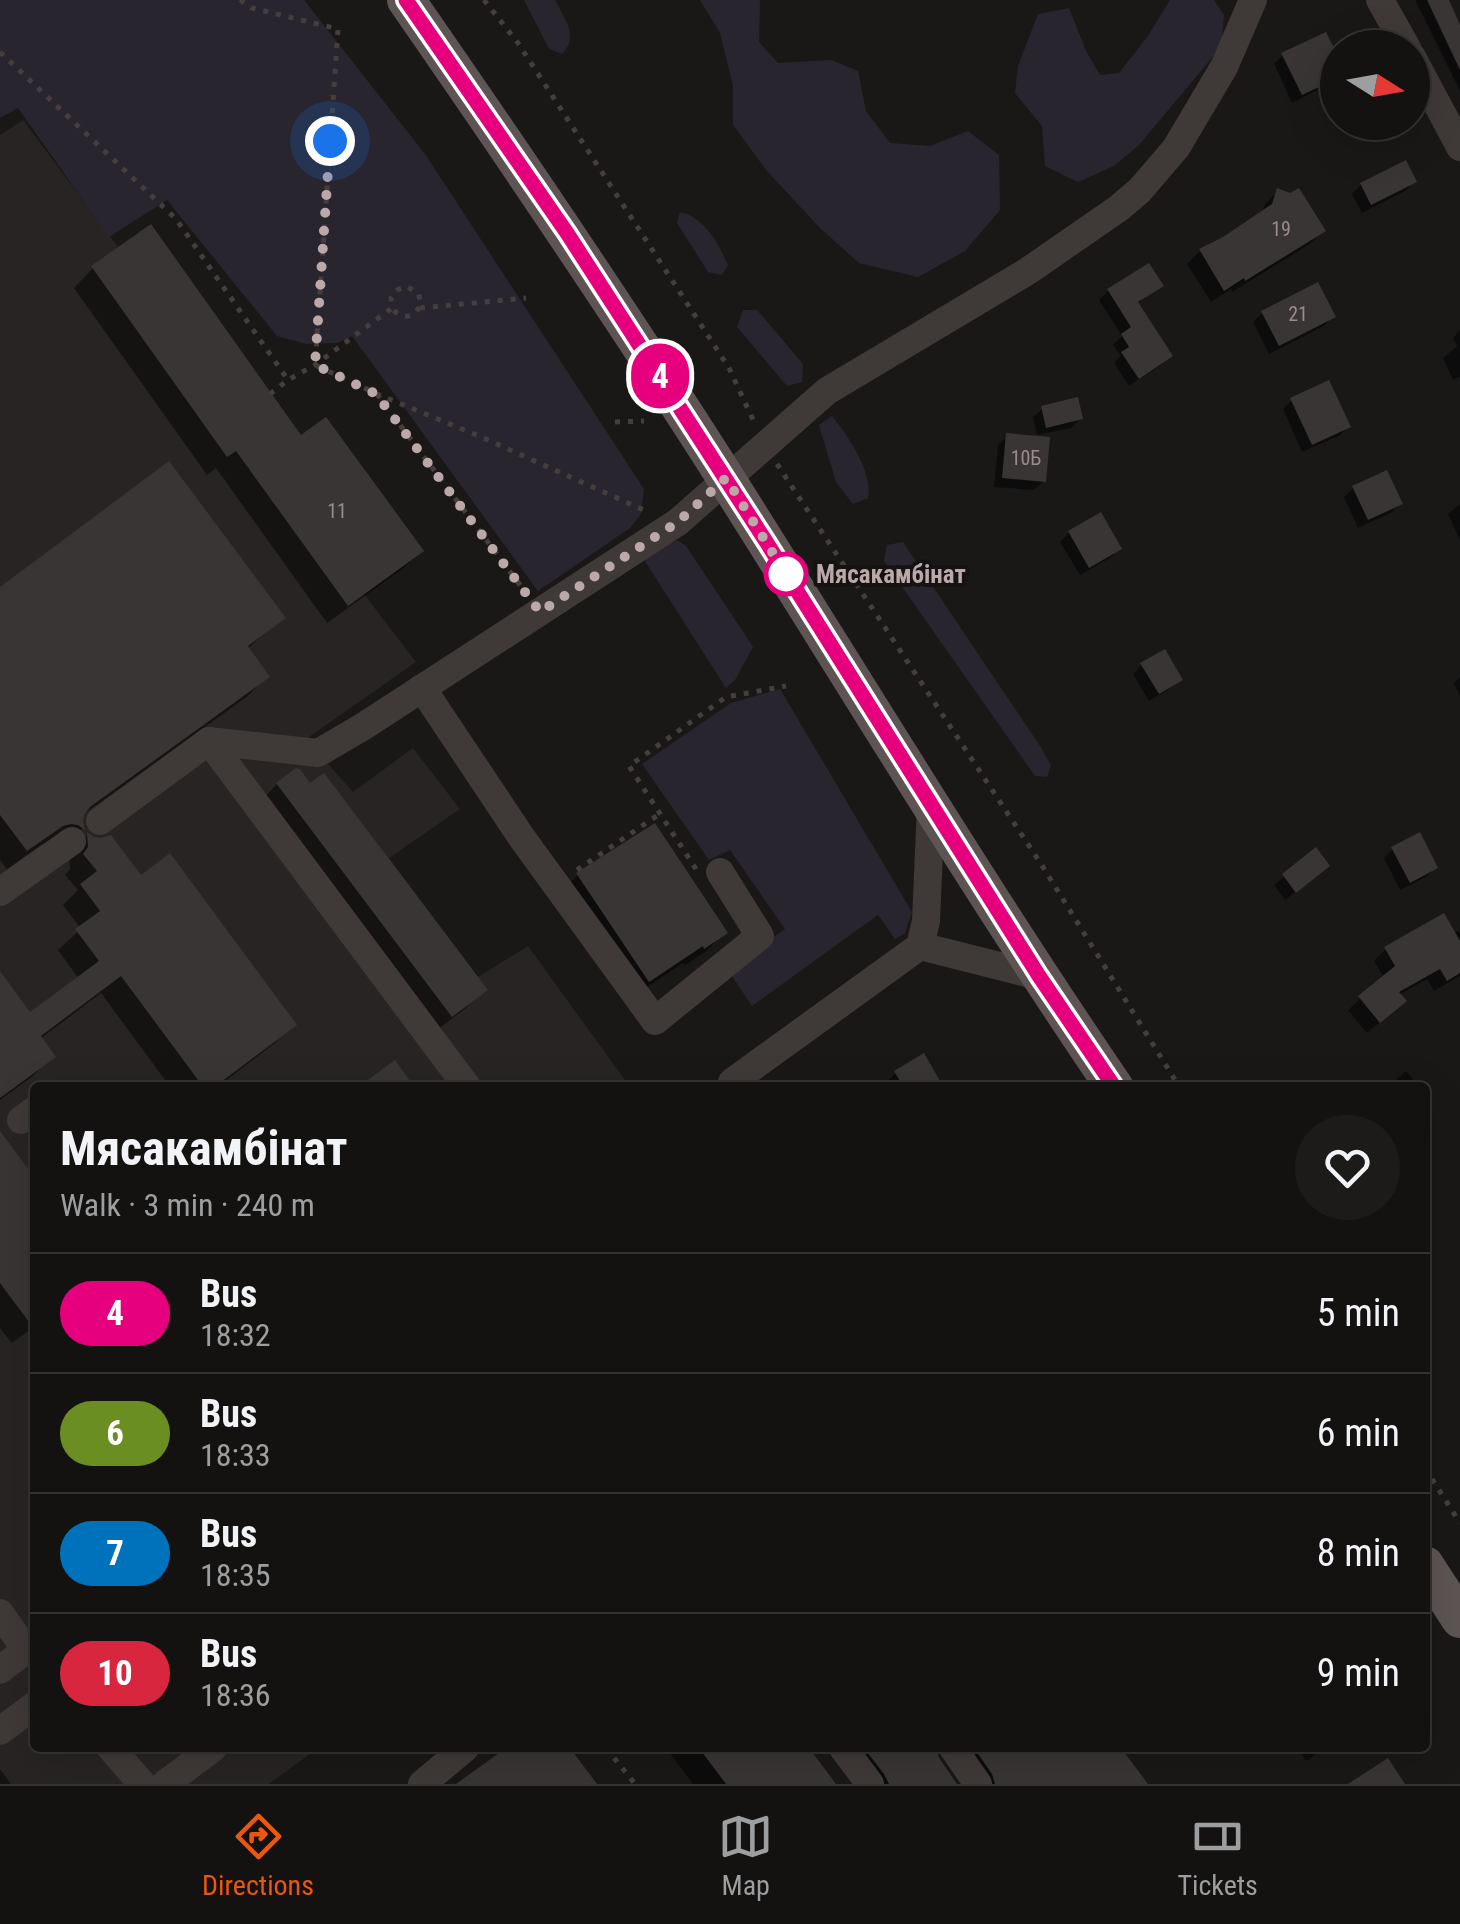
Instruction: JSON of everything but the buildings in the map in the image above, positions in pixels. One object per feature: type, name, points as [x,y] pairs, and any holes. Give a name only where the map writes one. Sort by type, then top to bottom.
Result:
[{"type":"main road","points":[[406,0],[567,233],[1039,976],[1111,1082]]},
{"type":"main road","points":[[1430,1573],[1460,1619]]},
{"type":"street","points":[[100,820],[210,741],[318,752],[678,522],[828,392],[1088,231],[1140,190],[1176,148],[1224,66],[1253,0]]},
{"type":"street","points":[[1380,0],[1397,30]]},
{"type":"street","points":[[1430,90],[1460,147]]},
{"type":"street","points":[[422,688],[522,838],[655,1020],[760,936],[720,872]]},
{"type":"street","points":[[210,741],[464,1082]]},
{"type":"street","points":[[732,1082],[920,946],[926,921],[931,802]]},
{"type":"street","points":[[0,892],[72,841]]},
{"type":"street","points":[[920,946],[1039,976]]},
{"type":"street","points":[[0,1613],[30,1646]]},
{"type":"street","points":[[0,1670],[30,1648]]},
{"type":"street","points":[[0,1732],[30,1709]]},
{"type":"street","points":[[114,1752],[142,1784]]},
{"type":"street","points":[[165,1784],[208,1752]]},
{"type":"street","points":[[423,1783],[460,1752]]},
{"type":"street","points":[[847,1752],[870,1784]]},
{"type":"street","points":[[956,1752],[978,1784]]},
{"type":"path","points":[[240,0],[252,8],[338,29],[315,365]]},
{"type":"path","points":[[484,0],[518,43],[729,368],[765,446],[1043,867],[1176,1082]]},
{"type":"path","points":[[0,52],[176,218],[288,380]]},
{"type":"path","points":[[420,308],[418,293],[406,286],[393,293],[392,308],[398,316],[408,317],[420,308],[526,298]]},
{"type":"path","points":[[270,394],[392,308]]},
{"type":"path","points":[[315,365],[652,514]]},
{"type":"path","points":[[376,394],[540,612]]},
{"type":"path","points":[[615,422],[644,421]]},
{"type":"path","points":[[720,872],[703,880],[630,766],[726,697],[786,686]]},
{"type":"path","points":[[556,884],[661,813]]},
{"type":"path","points":[[1430,1476],[1460,1522]]},
{"type":"path","points":[[609,1752],[636,1784]]},
{"type":"shaded area","points":[[0,0],[304,0],[425,154],[644,489],[641,514],[630,528],[538,591],[352,336],[337,343],[306,344],[277,336],[167,200],[109,237],[18,108],[0,118]]},
{"type":"shaded area","points":[[524,0],[555,0],[570,34],[562,54],[549,49]]},
{"type":"shaded area","points":[[700,0],[760,0],[759,42],[778,63],[831,60],[858,71],[866,111],[890,143],[930,146],[968,131],[999,155],[1000,210],[965,251],[918,277],[859,263],[767,171],[733,125],[733,86],[720,33]]},
{"type":"shaded area","points":[[1170,0],[1214,0],[1224,15],[1221,47],[1139,145],[1114,166],[1078,182],[1045,166],[1042,126],[1015,93],[1018,66],[1038,14],[1069,8],[1100,75],[1119,73]]},
{"type":"shaded area","points":[[23,120],[118,247],[301,435],[326,417],[424,551],[364,594],[416,662],[309,737],[353,792],[413,748],[460,809],[389,858],[478,977],[528,946],[626,1082],[30,1082],[30,1752],[313,1752],[269,1784],[0,1784],[0,135]]},
{"type":"shaded area","points":[[680,212],[697,220],[715,240],[728,265],[722,275],[708,272],[677,223]]},
{"type":"shaded area","points":[[743,310],[757,310],[803,364],[802,382],[787,386],[737,327]]},
{"type":"shaded area","points":[[832,416],[852,444],[867,477],[868,498],[853,504],[836,482],[819,425]]},
{"type":"shaded area","points":[[669,540],[686,546],[753,647],[735,680],[726,688],[643,558]]},
{"type":"shaded area","points":[[903,542],[1040,746],[1051,765],[1047,777],[1035,776],[884,561],[887,545]]},
{"type":"shaded area","points":[[780,689],[912,912],[905,933],[895,939],[878,915],[752,1006],[728,970],[785,929],[730,850],[709,860],[642,764],[731,703]]},
{"type":"bus line","name":"4","points":[[406,0],[567,233],[1039,976],[1111,1082]]},
{"type":"place","name":"Мясакамбінат","points":[[786,574]]},
{"type":"route","points":[[330,141],[315,365],[376,394],[540,612],[678,522],[726,478],[786,574]]}]
